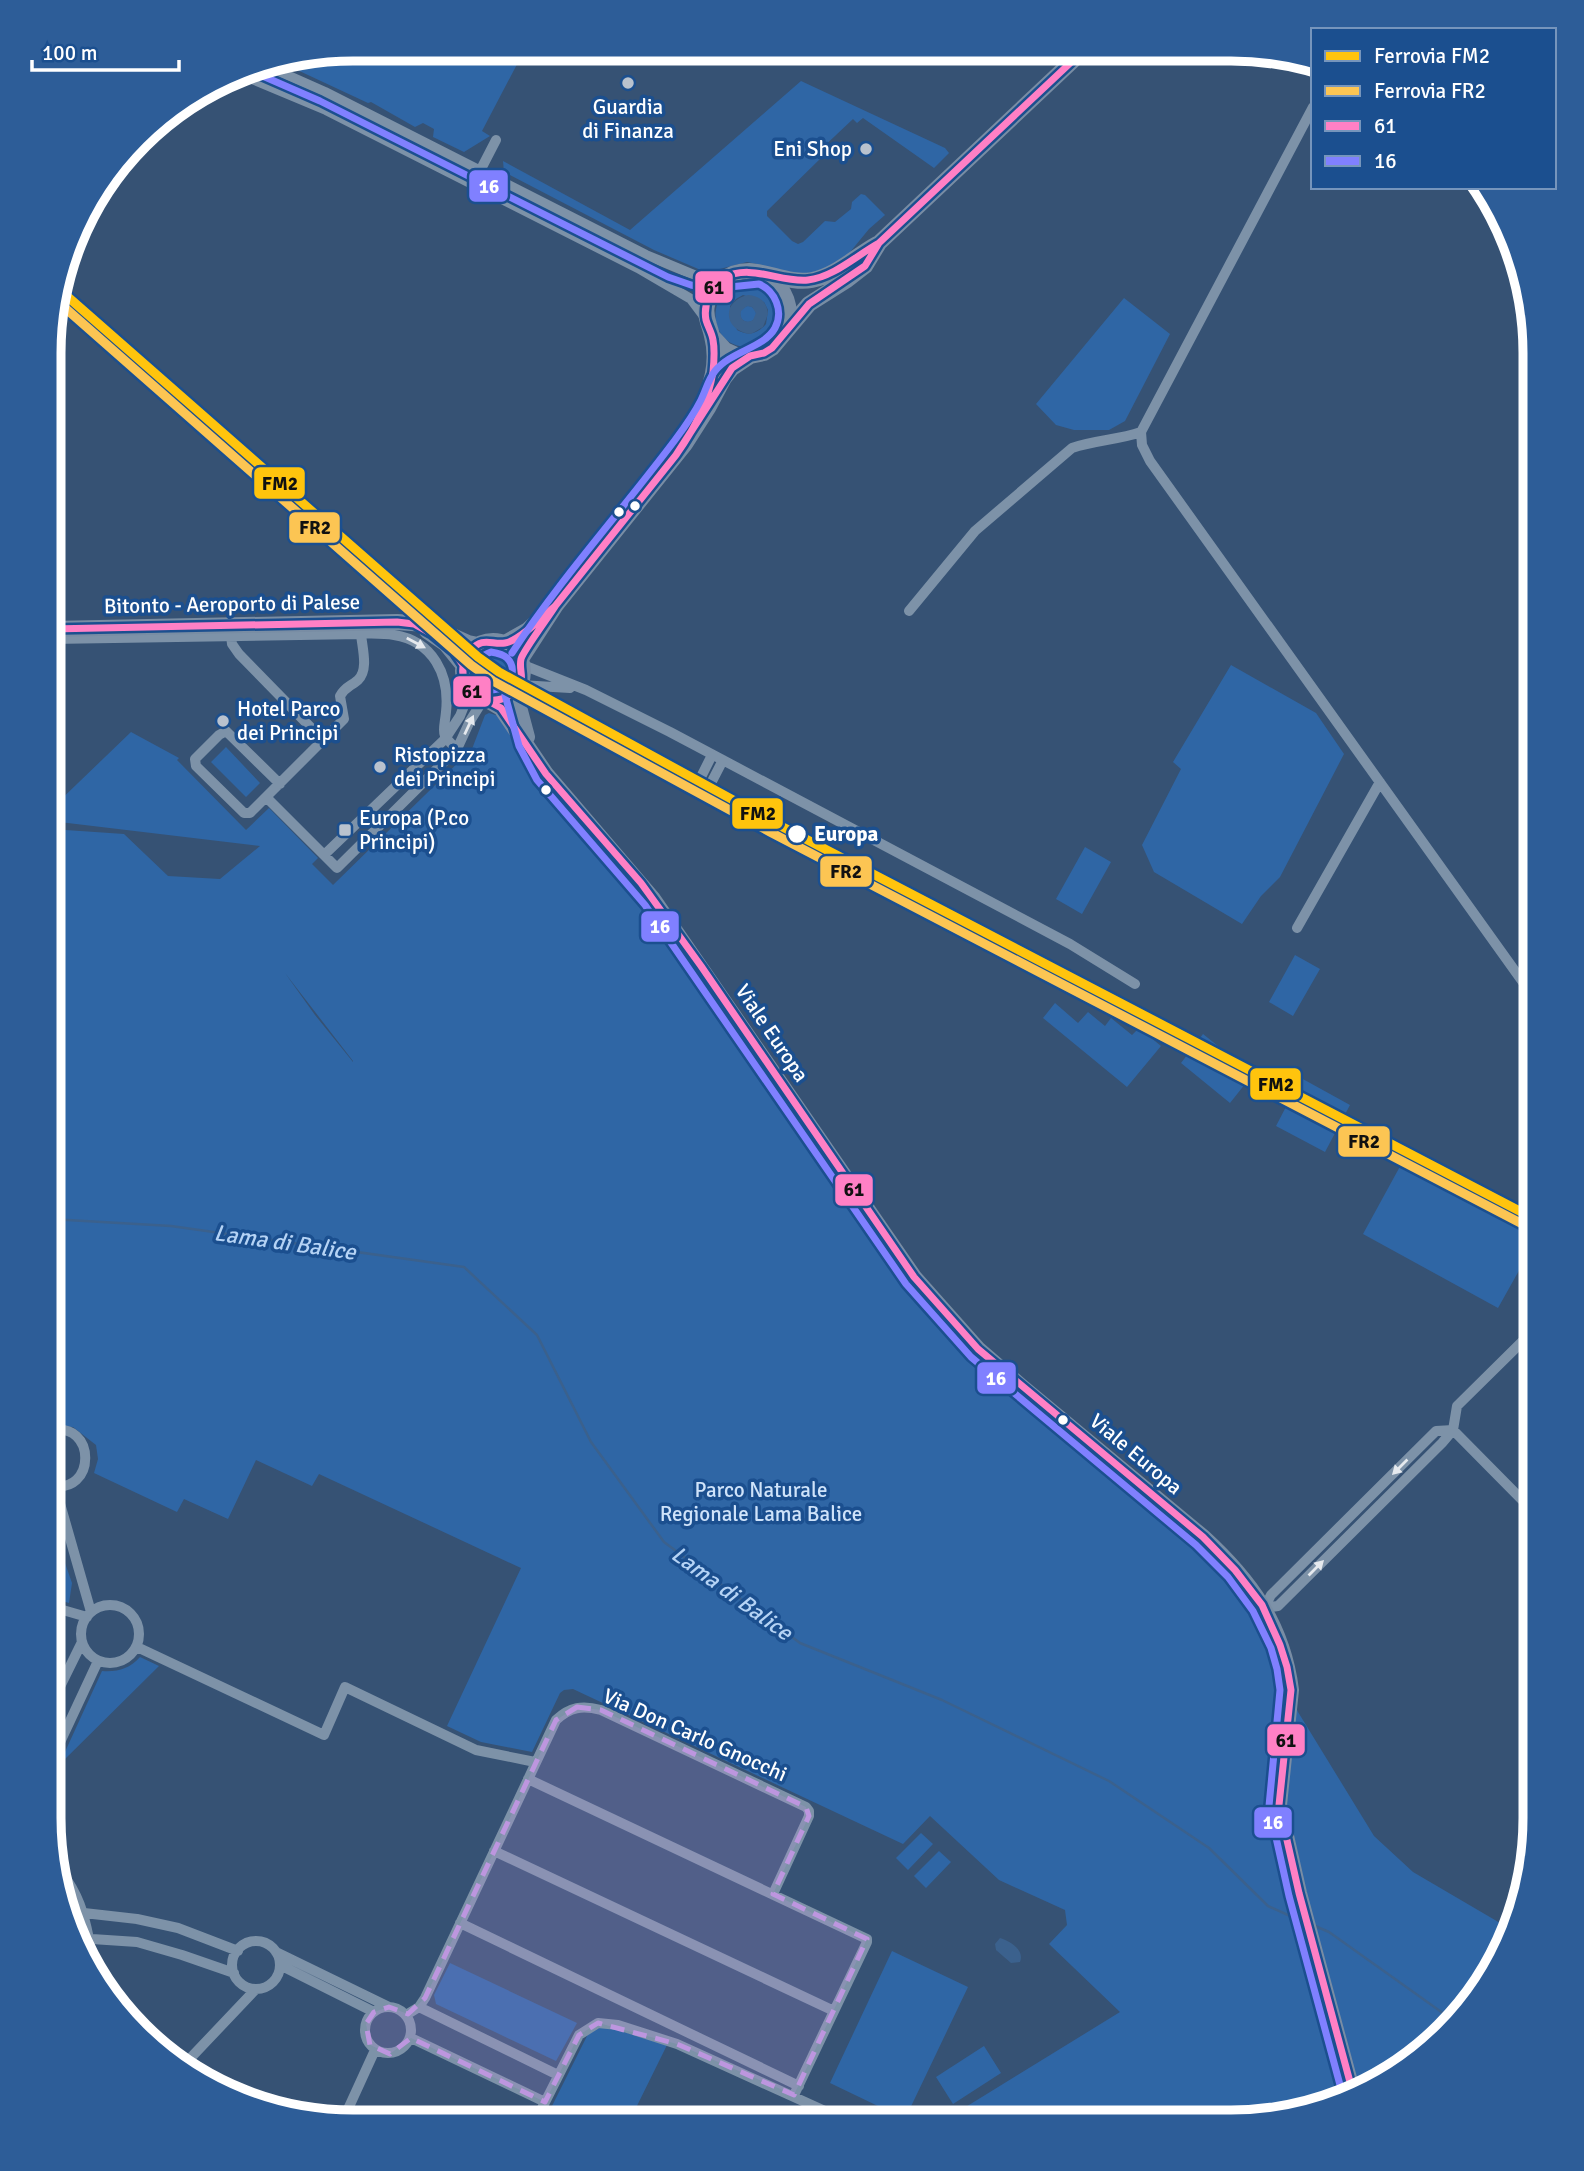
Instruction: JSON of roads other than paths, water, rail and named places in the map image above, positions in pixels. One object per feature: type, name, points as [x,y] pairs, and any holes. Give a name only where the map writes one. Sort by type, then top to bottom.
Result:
[{"type":"main road","points":[[709,328],[725,350],[736,355],[750,356],[772,348],[809,304],[865,266],[879,243],[1072,61]]},
{"type":"main road","points":[[693,430],[711,384],[714,364],[706,307],[715,286],[732,274],[749,271],[798,281],[810,280],[836,271],[856,255],[879,243]]},
{"type":"main road","points":[[765,275],[780,287],[789,305],[785,333]]},
{"type":"main road","points":[[522,662],[556,605],[667,468],[708,408],[724,377],[750,356]]},
{"type":"main road","points":[[505,643],[527,630],[556,605]]},
{"type":"main road","name":"Bitonto - Aeroporto di Palese","points":[[61,629],[230,630],[302,623],[379,621],[426,624],[478,645]]},
{"type":"main road","points":[[414,624],[446,644],[463,665]]},
{"type":"main road","points":[[491,641],[505,643],[512,647],[522,662],[523,679],[518,689],[499,701],[486,701],[470,691],[463,674],[463,665],[466,657],[478,645],[491,641]]},
{"type":"main road","name":"Viale Europa","points":[[518,689],[529,742],[546,774]]},
{"type":"main road","name":"Viale Europa","points":[[486,701],[501,708],[546,774],[653,899],[914,1277],[946,1315],[978,1349],[1227,1559],[1254,1592],[1264,1608],[1284,1655],[1291,1690],[1279,1805],[1299,1893],[1350,2084]]},
{"type":"street","points":[[278,71],[325,92],[646,255],[699,277],[722,279]]},
{"type":"street","points":[[253,80],[326,110],[638,268],[691,299],[709,328]]},
{"type":"street","points":[[1311,111],[1141,432],[1142,445],[1150,461],[1523,982]]},
{"type":"street","points":[[480,171],[496,140]]},
{"type":"street","points":[[909,611],[975,531],[1072,448],[1091,442],[1121,439],[1141,432]]},
{"type":"street","points":[[302,623],[331,631],[361,634]]},
{"type":"street","points":[[78,628],[103,638]]},
{"type":"street","points":[[230,630],[232,644],[239,654],[324,741]]},
{"type":"street","points":[[61,639],[230,630],[397,635],[418,643],[430,652],[443,675],[446,713],[442,729],[445,739],[457,749]]},
{"type":"street","points":[[280,784],[226,731],[195,759],[196,766],[244,813],[250,813],[266,797],[280,784],[324,741],[344,719],[340,696],[346,687],[361,677],[364,670],[361,634]]},
{"type":"street","points":[[522,662],[670,732],[1070,944],[1135,984]]},
{"type":"street","points":[[518,689],[545,685],[586,690]]},
{"type":"street","points":[[324,855],[445,739],[460,716],[470,691]]},
{"type":"street","points":[[266,797],[337,868],[457,749],[470,722],[486,701]]},
{"type":"street","points":[[698,783],[712,755]]},
{"type":"street","points":[[708,789],[723,760]]},
{"type":"street","points":[[1297,928],[1380,782]]},
{"type":"street","points":[[353,826],[366,839]]},
{"type":"street","points":[[1453,1430],[1457,1406],[1523,1341]]},
{"type":"street","points":[[61,1430],[73,1434],[85,1448],[86,1458],[80,1475],[65,1486],[61,1486]]},
{"type":"street","points":[[1264,1608],[1270,1595],[1436,1431],[1453,1430],[1523,1501]]},
{"type":"street","points":[[61,1516],[89,1614]]},
{"type":"street","points":[[106,1605],[118,1606],[128,1611],[138,1624],[140,1636],[137,1647],[130,1656],[121,1662],[110,1664],[90,1655],[82,1642],[81,1631],[89,1614],[106,1605]]},
{"type":"street","points":[[61,1608],[89,1614]]},
{"type":"street","points":[[61,1685],[82,1642]]},
{"type":"street","points":[[137,1647],[324,1735],[345,1688],[476,1750],[536,1762]]},
{"type":"street","points":[[61,1741],[99,1661]]},
{"type":"street","name":"Via Don Carlo Gnocchi","points":[[419,2007],[556,1720],[566,1711],[577,1707],[592,1708],[806,1807],[809,1816],[772,1894]]},
{"type":"street","points":[[528,1779],[867,1939],[797,2091]]},
{"type":"street","points":[[494,1851],[834,2011]]},
{"type":"street","points":[[69,1883],[84,1913],[89,1938],[137,1942],[234,1973]]},
{"type":"street","points":[[84,1913],[137,1919],[177,1928],[238,1951]]},
{"type":"street","points":[[460,1923],[797,2091],[829,2110]]},
{"type":"street","points":[[256,1989],[242,1984],[234,1973],[233,1961],[243,1945],[257,1941],[406,2015],[412,2028],[411,2038],[404,2048],[397,2052],[382,2053],[375,2050],[366,2038],[365,2031],[374,2011],[389,2007]]},
{"type":"street","points":[[190,2059],[256,1989],[270,1984],[279,1972],[276,1952]]},
{"type":"street","points":[[280,1965],[374,2011]]},
{"type":"street","points":[[406,2015],[419,2007],[558,2075]]},
{"type":"street","points":[[541,2110],[579,2035],[598,2023],[618,2025],[677,2044],[797,2091]]},
{"type":"street","points":[[411,2038],[545,2102]]},
{"type":"street","points":[[348,2110],[375,2050]]},
{"type":"waterway","name":"Lama di Balice","points":[[61,1220],[171,1226],[464,1267],[537,1335],[591,1442],[664,1542],[800,1643],[942,1700],[1109,1781],[1209,1848],[1268,1906],[1299,1920]]},
{"type":"waterway","name":"Lama di Balice","points":[[1315,1926],[1329,1932],[1445,2015]]},
{"type":"rail line","name":"FM2","points":[[67,296],[478,657],[499,672],[775,823],[1523,1213]]},
{"type":"rail line","name":"FR2","points":[[65,308],[471,665],[493,681],[770,832],[1523,1224]]},
{"type":"place","name":"Guardia di Finanza","points":[[628,83]]},
{"type":"place","name":"Eni Shop","points":[[866,149]]},
{"type":"place","name":"Hotel Parco dei Principi","points":[[223,721]]},
{"type":"place","name":"Ristopizza dei Principi","points":[[380,767]]},
{"type":"place","name":"Europa (P.co Principi)","points":[[345,830]]},
{"type":"place","name":"Europa","points":[[797,834]]},
{"type":"park label","name":"Parco Naturale Regionale Lama Balice","points":[[761,1502]]}]
